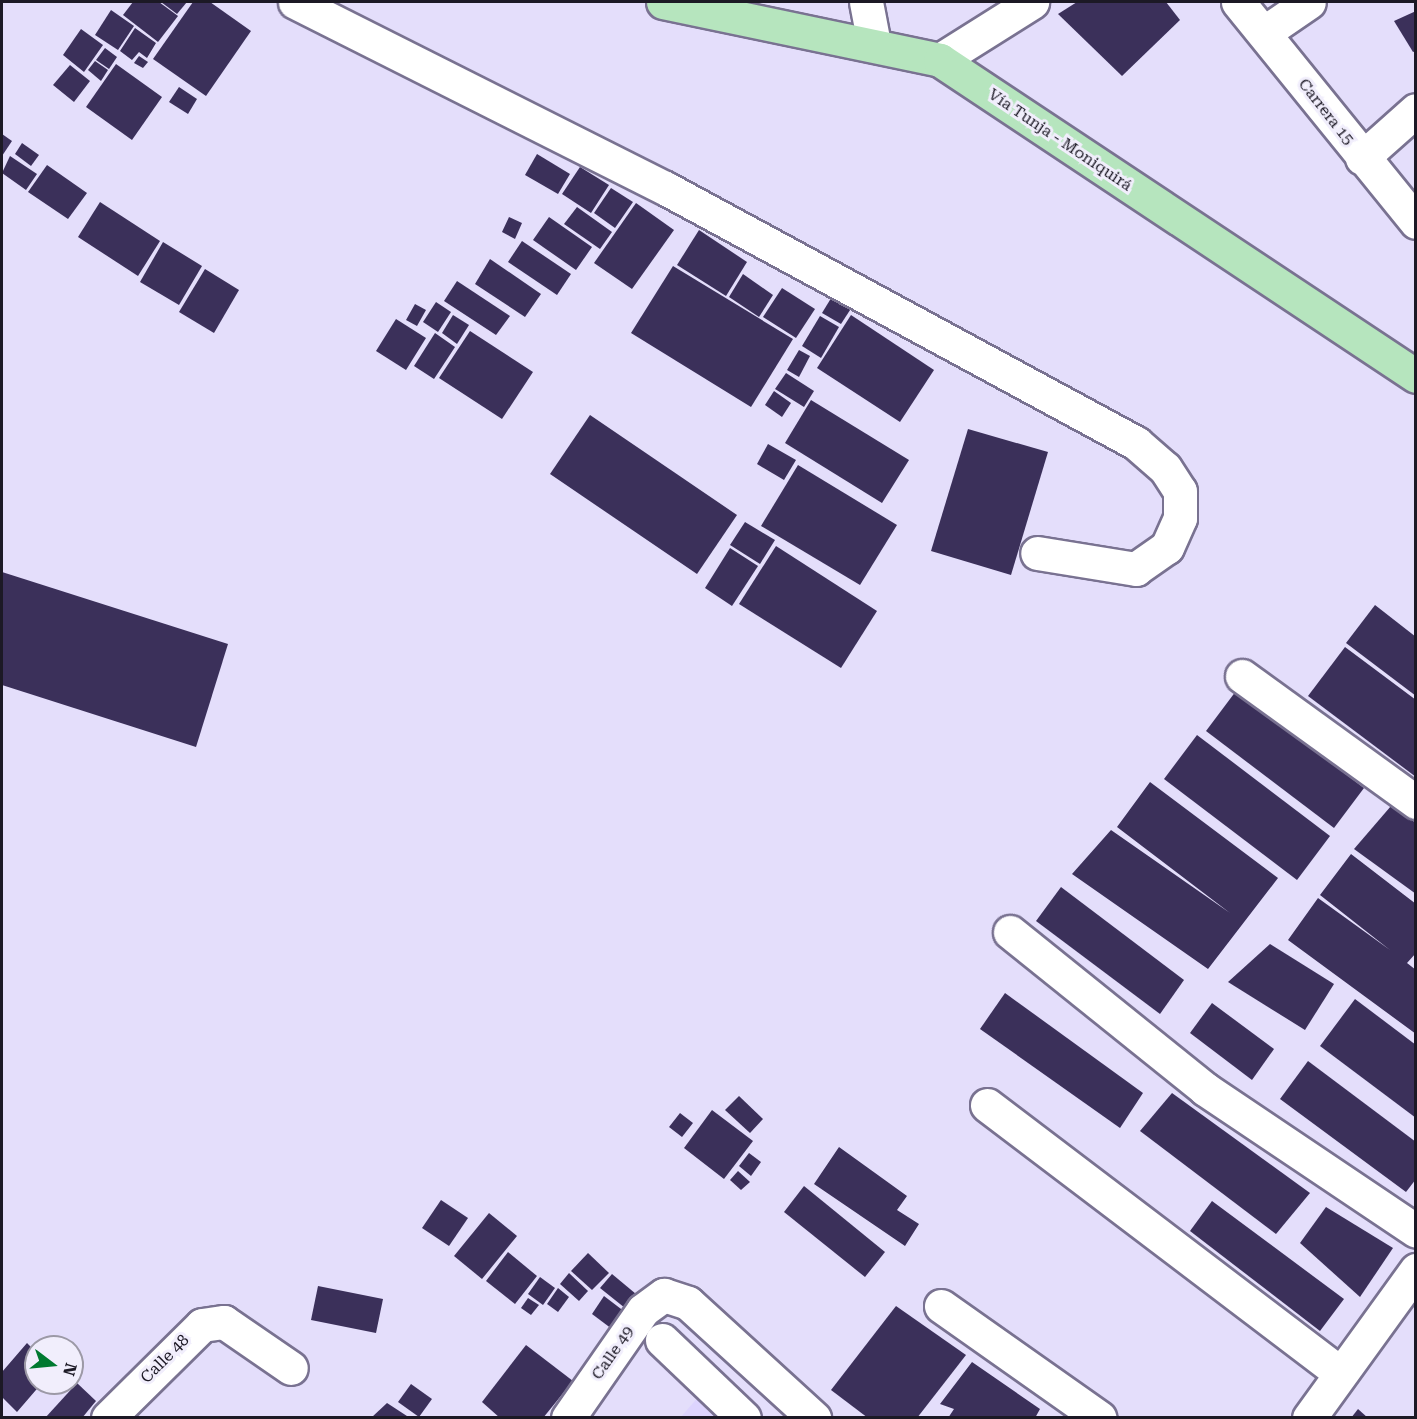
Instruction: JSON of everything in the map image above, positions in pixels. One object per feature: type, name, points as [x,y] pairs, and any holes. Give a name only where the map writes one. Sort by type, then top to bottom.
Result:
[{"type":"main road","name":"Vía Tunja - Moniquirá","points":[[663,2],[874,44],[940,60],[1416,376]]},
{"type":"street","points":[[295,2],[665,188],[1136,442],[1165,468],[1180,491],[1180,518],[1167,547],[1136,569],[1037,553]]},
{"type":"street","points":[[866,2],[874,44]]},
{"type":"street","points":[[940,60],[1032,2]]},
{"type":"street","name":"Carrera 15","points":[[1238,2],[1265,32],[1362,158],[1416,222]]},
{"type":"street","points":[[1265,32],[1309,2]]},
{"type":"street","points":[[1362,158],[1416,110]]},
{"type":"street","points":[[1242,676],[1416,802]]},
{"type":"street","points":[[1010,932],[1205,1089],[1416,1231]]},
{"type":"street","points":[[987,1105],[1340,1373]]},
{"type":"street","points":[[1309,1418],[1416,1270]]},
{"type":"street","name":"Calle 49","points":[[568,1418],[643,1310],[664,1295],[688,1303],[814,1418]]},
{"type":"street","points":[[941,1306],[1100,1418]]},
{"type":"street","name":"Calle 48","points":[[108,1418],[202,1325],[224,1322],[291,1368]]},
{"type":"street","points":[[662,1340],[744,1418]]},
{"type":"shaded area","points":[[700,1395],[724,1418],[680,1418]]},
{"type":"building","points":[[133,2],[159,2],[178,16],[158,42],[123,15]]},
{"type":"building","points":[[161,2],[187,2],[177,14]]},
{"type":"building","points":[[193,2],[210,2],[251,31],[206,96],[153,59]]},
{"type":"building","points":[[1077,2],[1166,2],[1180,20],[1122,76],[1058,14]]},
{"type":"building","points":[[111,10],[134,26],[118,50],[95,35]]},
{"type":"building","points":[[1416,11],[1416,51],[1413,52],[1394,21]]},
{"type":"building","points":[[135,28],[156,43],[147,58],[139,52],[132,60],[120,51]]},
{"type":"building","points":[[81,29],[103,45],[84,72],[63,55]]},
{"type":"building","points":[[105,48],[117,57],[109,69],[96,60]]},
{"type":"building","points":[[139,56],[148,62],[143,68],[134,63]]},
{"type":"building","points":[[95,61],[108,70],[101,81],[88,70]]},
{"type":"building","points":[[116,64],[162,97],[132,140],[86,107]]},
{"type":"building","points":[[70,65],[90,81],[74,102],[53,85]]},
{"type":"building","points":[[179,87],[197,99],[188,114],[169,102]]},
{"type":"building","points":[[2,134],[12,141],[2,156]]},
{"type":"building","points":[[22,143],[39,155],[31,166],[15,154]]},
{"type":"building","points":[[537,154],[570,174],[558,194],[525,175]]},
{"type":"building","points":[[10,156],[37,174],[26,190],[2,173]]},
{"type":"building","points":[[47,165],[87,193],[68,219],[28,192]]},
{"type":"building","points":[[580,167],[609,185],[591,213],[562,194]]},
{"type":"building","points":[[611,188],[633,202],[615,228],[594,213]]},
{"type":"building","points":[[100,202],[160,241],[138,276],[78,237]]},
{"type":"building","points":[[636,203],[674,230],[632,289],[594,263]]},
{"type":"building","points":[[577,207],[612,232],[600,249],[564,224]]},
{"type":"building","points":[[509,217],[522,223],[515,239],[502,232]]},
{"type":"building","points":[[549,217],[592,247],[576,270],[533,240]]},
{"type":"building","points":[[699,230],[747,262],[726,296],[677,265]]},
{"type":"building","points":[[522,241],[571,274],[557,295],[508,262]]},
{"type":"building","points":[[163,242],[202,266],[179,305],[140,282]]},
{"type":"building","points":[[490,259],[541,294],[525,317],[475,284]]},
{"type":"building","points":[[673,266],[793,339],[751,407],[631,333]]},
{"type":"building","points":[[205,269],[239,290],[214,333],[179,312]]},
{"type":"building","points":[[743,274],[773,295],[759,317],[729,297]]},
{"type":"building","points":[[457,281],[510,316],[496,335],[444,301]]},
{"type":"building","points":[[782,288],[815,309],[796,338],[763,317]]},
{"type":"building","points":[[833,295],[852,307],[841,324],[822,313]]},
{"type":"building","points":[[436,302],[451,312],[438,332],[423,322]]},
{"type":"building","points":[[415,304],[426,310],[417,326],[406,320]]},
{"type":"building","points":[[453,315],[469,325],[457,344],[442,333]]},
{"type":"building","points":[[851,315],[934,370],[900,422],[817,368]]},
{"type":"building","points":[[820,316],[839,327],[821,358],[802,346]]},
{"type":"building","points":[[396,319],[426,338],[406,370],[376,351]]},
{"type":"building","points":[[470,331],[533,372],[502,419],[439,378]]},
{"type":"building","points":[[435,333],[455,347],[434,379],[414,366]]},
{"type":"building","points":[[799,350],[810,356],[799,377],[787,370]]},
{"type":"building","points":[[786,373],[814,391],[804,407],[775,389]]},
{"type":"building","points":[[774,391],[791,403],[782,417],[765,405]]},
{"type":"building","points":[[811,400],[909,460],[882,503],[785,443]]},
{"type":"building","points":[[590,415],[737,515],[697,574],[550,474]]},
{"type":"building","points":[[968,429],[1048,452],[1011,575],[931,551]]},
{"type":"building","points":[[768,444],[796,460],[784,480],[757,464]]},
{"type":"building","points":[[798,465],[897,525],[860,585],[761,526]]},
{"type":"building","points":[[745,522],[775,540],[760,564],[730,545]]},
{"type":"building","points":[[776,546],[877,611],[841,668],[739,604]]},
{"type":"building","points":[[730,548],[758,566],[732,606],[705,588]]},
{"type":"building","points":[[2,572],[228,644],[196,747],[2,685]]},
{"type":"building","points":[[1375,605],[1416,637],[1416,696],[1346,643]]},
{"type":"building","points":[[1345,647],[1416,700],[1416,777],[1308,696]]},
{"type":"building","points":[[1236,691],[1364,788],[1334,828],[1206,731]]},
{"type":"building","points":[[1197,735],[1330,836],[1297,880],[1164,779]]},
{"type":"building","points":[[1150,782],[1278,878],[1208,969],[1072,874],[1111,830],[1230,913],[1117,827]]},
{"type":"building","points":[[1391,806],[1416,823],[1416,894],[1354,849]]},
{"type":"building","points":[[1351,854],[1416,904],[1416,953],[1407,963],[1416,970],[1416,1034],[1288,940],[1318,898],[1390,950],[1320,895]]},
{"type":"building","points":[[1061,887],[1184,980],[1160,1014],[1036,921]]},
{"type":"building","points":[[1270,944],[1334,984],[1305,1030],[1228,982]]},
{"type":"building","points":[[1005,993],[1143,1093],[1120,1128],[980,1029]]},
{"type":"building","points":[[1355,999],[1416,1045],[1416,1118],[1320,1046]]},
{"type":"building","points":[[1212,1003],[1274,1049],[1252,1080],[1190,1033]]},
{"type":"building","points":[[1308,1061],[1416,1142],[1416,1179],[1406,1192],[1280,1099]]},
{"type":"building","points":[[1172,1093],[1310,1193],[1276,1234],[1140,1131]]},
{"type":"building","points":[[739,1096],[763,1119],[750,1133],[725,1110]]},
{"type":"building","points":[[712,1110],[753,1141],[724,1179],[684,1148]]},
{"type":"building","points":[[680,1113],[693,1123],[682,1137],[669,1127]]},
{"type":"building","points":[[839,1147],[907,1196],[897,1210],[919,1224],[905,1246],[814,1184]]},
{"type":"building","points":[[749,1153],[761,1162],[751,1176],[739,1166]]},
{"type":"building","points":[[738,1171],[750,1182],[741,1190],[730,1180]]},
{"type":"building","points":[[804,1186],[885,1252],[865,1277],[784,1212]]},
{"type":"building","points":[[441,1200],[468,1218],[449,1246],[422,1228]]},
{"type":"building","points":[[1212,1201],[1344,1299],[1320,1331],[1190,1231]]},
{"type":"building","points":[[1326,1207],[1393,1248],[1360,1297],[1300,1243]]},
{"type":"building","points":[[489,1213],[517,1236],[482,1279],[454,1256]]},
{"type":"building","points":[[508,1252],[537,1276],[515,1304],[486,1281]]},
{"type":"building","points":[[588,1253],[609,1273],[592,1290],[571,1271]]},
{"type":"building","points":[[569,1273],[588,1291],[579,1301],[560,1284]]},
{"type":"building","points":[[612,1274],[636,1294],[625,1308],[600,1288]]},
{"type":"building","points":[[540,1277],[555,1288],[543,1305],[528,1294]]},
{"type":"building","points":[[318,1286],[383,1299],[376,1333],[311,1320]]},
{"type":"building","points":[[558,1288],[569,1297],[558,1312],[547,1304]]},
{"type":"building","points":[[604,1296],[625,1312],[612,1329],[592,1314]]},
{"type":"building","points":[[528,1298],[539,1305],[531,1315],[521,1308]]},
{"type":"building","points":[[896,1306],[966,1355],[917,1418],[868,1418],[831,1390]]},
{"type":"building","points":[[526,1345],[573,1381],[543,1418],[500,1418],[482,1402]]},
{"type":"building","points":[[24,1346],[24,1395],[32,1395],[17,1412],[2,1397],[2,1372]]},
{"type":"building","points":[[972,1362],[1040,1409],[1035,1418],[948,1418],[954,1409],[940,1404]]},
{"type":"building","points":[[411,1384],[432,1399],[419,1417],[398,1402]]},
{"type":"building","points":[[84,1390],[96,1401],[82,1418],[45,1418],[66,1395],[84,1395]]},
{"type":"building","points":[[387,1403],[410,1418],[371,1418]]},
{"type":"building","points":[[1358,1409],[1368,1418],[1351,1418]]}]
